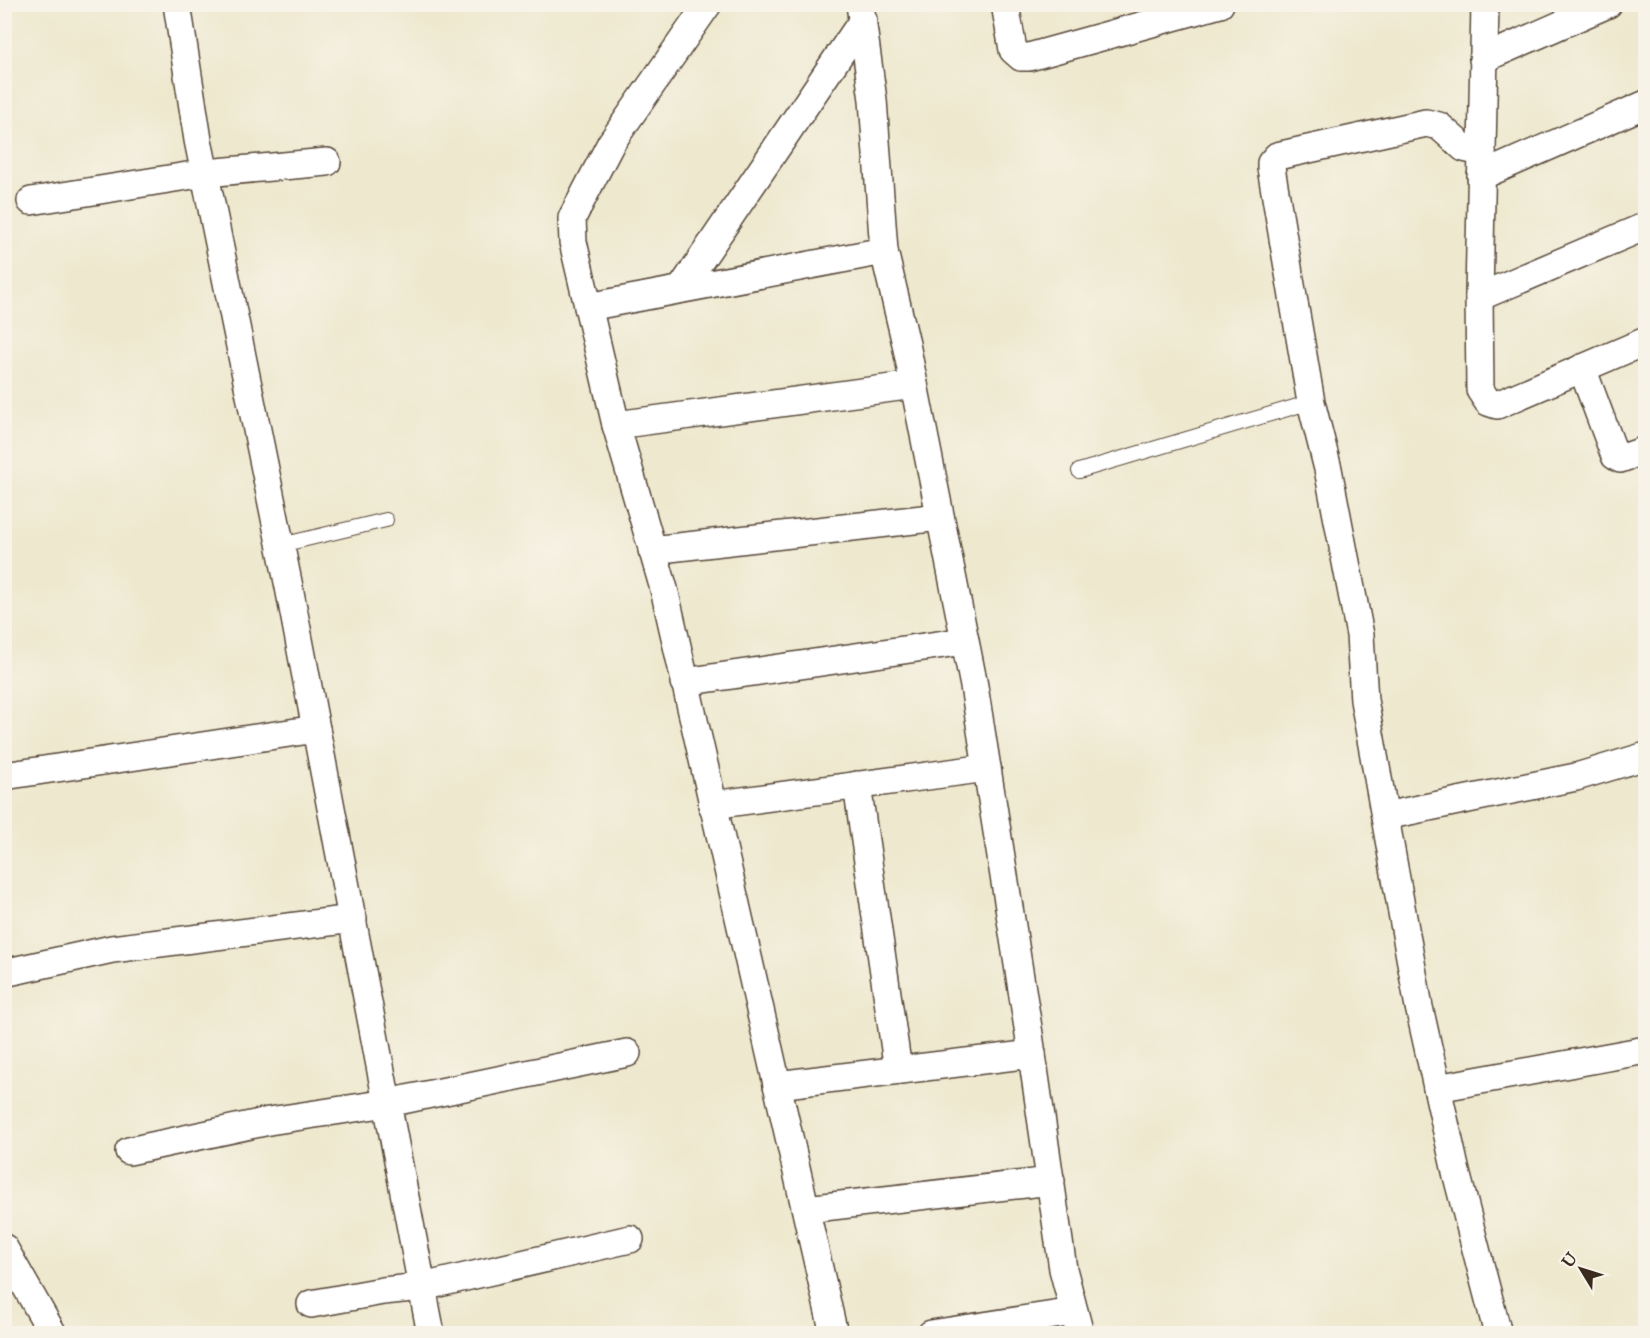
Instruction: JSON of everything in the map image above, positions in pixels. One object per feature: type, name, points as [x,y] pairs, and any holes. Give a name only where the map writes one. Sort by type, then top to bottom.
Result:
[{"type":"street","points":[[177,4],[202,159],[281,545],[431,1334]]},
{"type":"street","points":[[708,4],[611,143],[572,218],[573,242],[616,425],[663,589],[834,1334]]},
{"type":"street","points":[[1005,4],[1013,50],[1021,57],[1029,57],[1220,4]]},
{"type":"street","points":[[1485,4],[1479,297],[1478,380],[1480,390],[1488,402],[1497,405],[1646,341]]},
{"type":"street","points":[[1483,58],[1608,4]]},
{"type":"street","points":[[681,289],[862,12]]},
{"type":"street","points":[[862,12],[873,100],[884,250],[914,385],[965,641],[1032,1054],[1063,1269],[1077,1323],[931,1334]]},
{"type":"street","points":[[1481,164],[1646,104]]},
{"type":"street","points":[[1481,164],[1439,126],[1426,123],[1274,158],[1271,168],[1311,402],[1328,468],[1359,635],[1364,700],[1419,1007],[1456,1173],[1498,1334]]},
{"type":"street","points":[[31,201],[202,159],[327,162]]},
{"type":"street","points":[[1479,297],[1646,226]]},
{"type":"street","points":[[588,307],[884,250]]},
{"type":"street","points":[[1582,368],[1615,456],[1620,459],[1646,450]]},
{"type":"street","points":[[616,425],[914,385]]},
{"type":"street","points":[[652,550],[940,518]]},
{"type":"street","points":[[684,682],[965,641]]},
{"type":"street","points":[[4,776],[316,729]]},
{"type":"street","points":[[1385,816],[1576,777],[1646,756]]},
{"type":"street","points":[[712,805],[987,768]]},
{"type":"street","points":[[857,785],[898,1070]]},
{"type":"street","points":[[4,973],[112,949],[353,919]]},
{"type":"street","points":[[1437,1088],[1646,1050]]},
{"type":"street","points":[[129,1151],[269,1121],[388,1103],[627,1053]]},
{"type":"street","points":[[777,1085],[1032,1054]]},
{"type":"street","points":[[806,1209],[1050,1181]]},
{"type":"street","points":[[311,1304],[422,1287],[630,1239]]},
{"type":"street","points":[[4,1248],[53,1334]]},
{"type":"lane","points":[[1079,471],[1311,402]]},
{"type":"lane","points":[[281,545],[387,520]]}]
